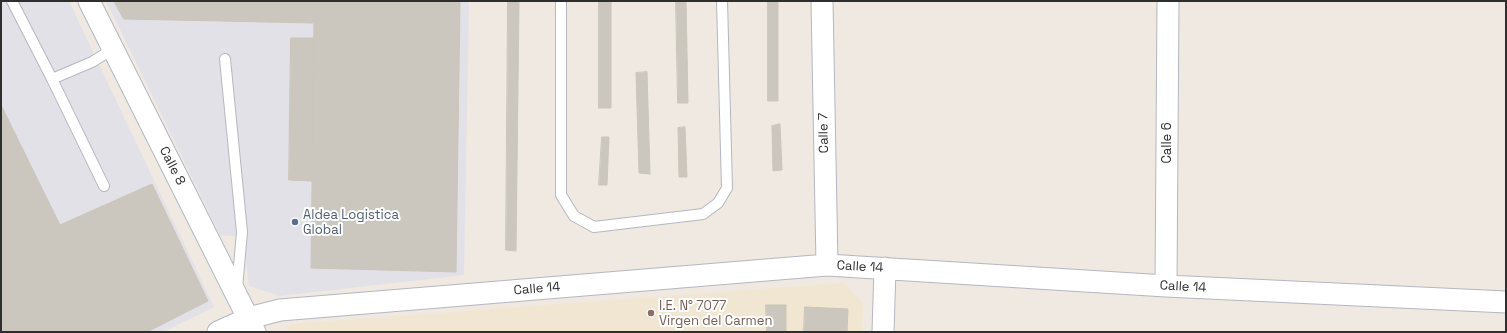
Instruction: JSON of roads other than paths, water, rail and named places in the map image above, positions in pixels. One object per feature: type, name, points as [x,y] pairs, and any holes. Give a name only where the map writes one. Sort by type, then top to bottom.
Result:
[{"type":"street","name":"Calle 8","points":[[89,1],[252,325]]},
{"type":"street","name":"Calle 7","points":[[822,1],[827,265]]},
{"type":"street","points":[[1166,286],[1168,1]]},
{"type":"street","name":"Calle 14","points":[[218,332],[252,325],[280,310],[827,265],[1166,286],[1506,302]]},
{"type":"street","points":[[883,332],[885,268]]},
{"type":"lane","points":[[12,1],[104,186]]},
{"type":"lane","points":[[561,1],[561,195],[574,216],[594,227],[703,214],[718,203],[727,188],[722,1]]},
{"type":"lane","points":[[52,79],[92,62],[114,49]]},
{"type":"lane","points":[[225,59],[242,232],[237,294]]},
{"type":"place","name":"Aldea Logistica Global","points":[[295,222]]},
{"type":"place","name":"I.E. N° 7077 Virgen del Carmen","points":[[651,313]]}]
